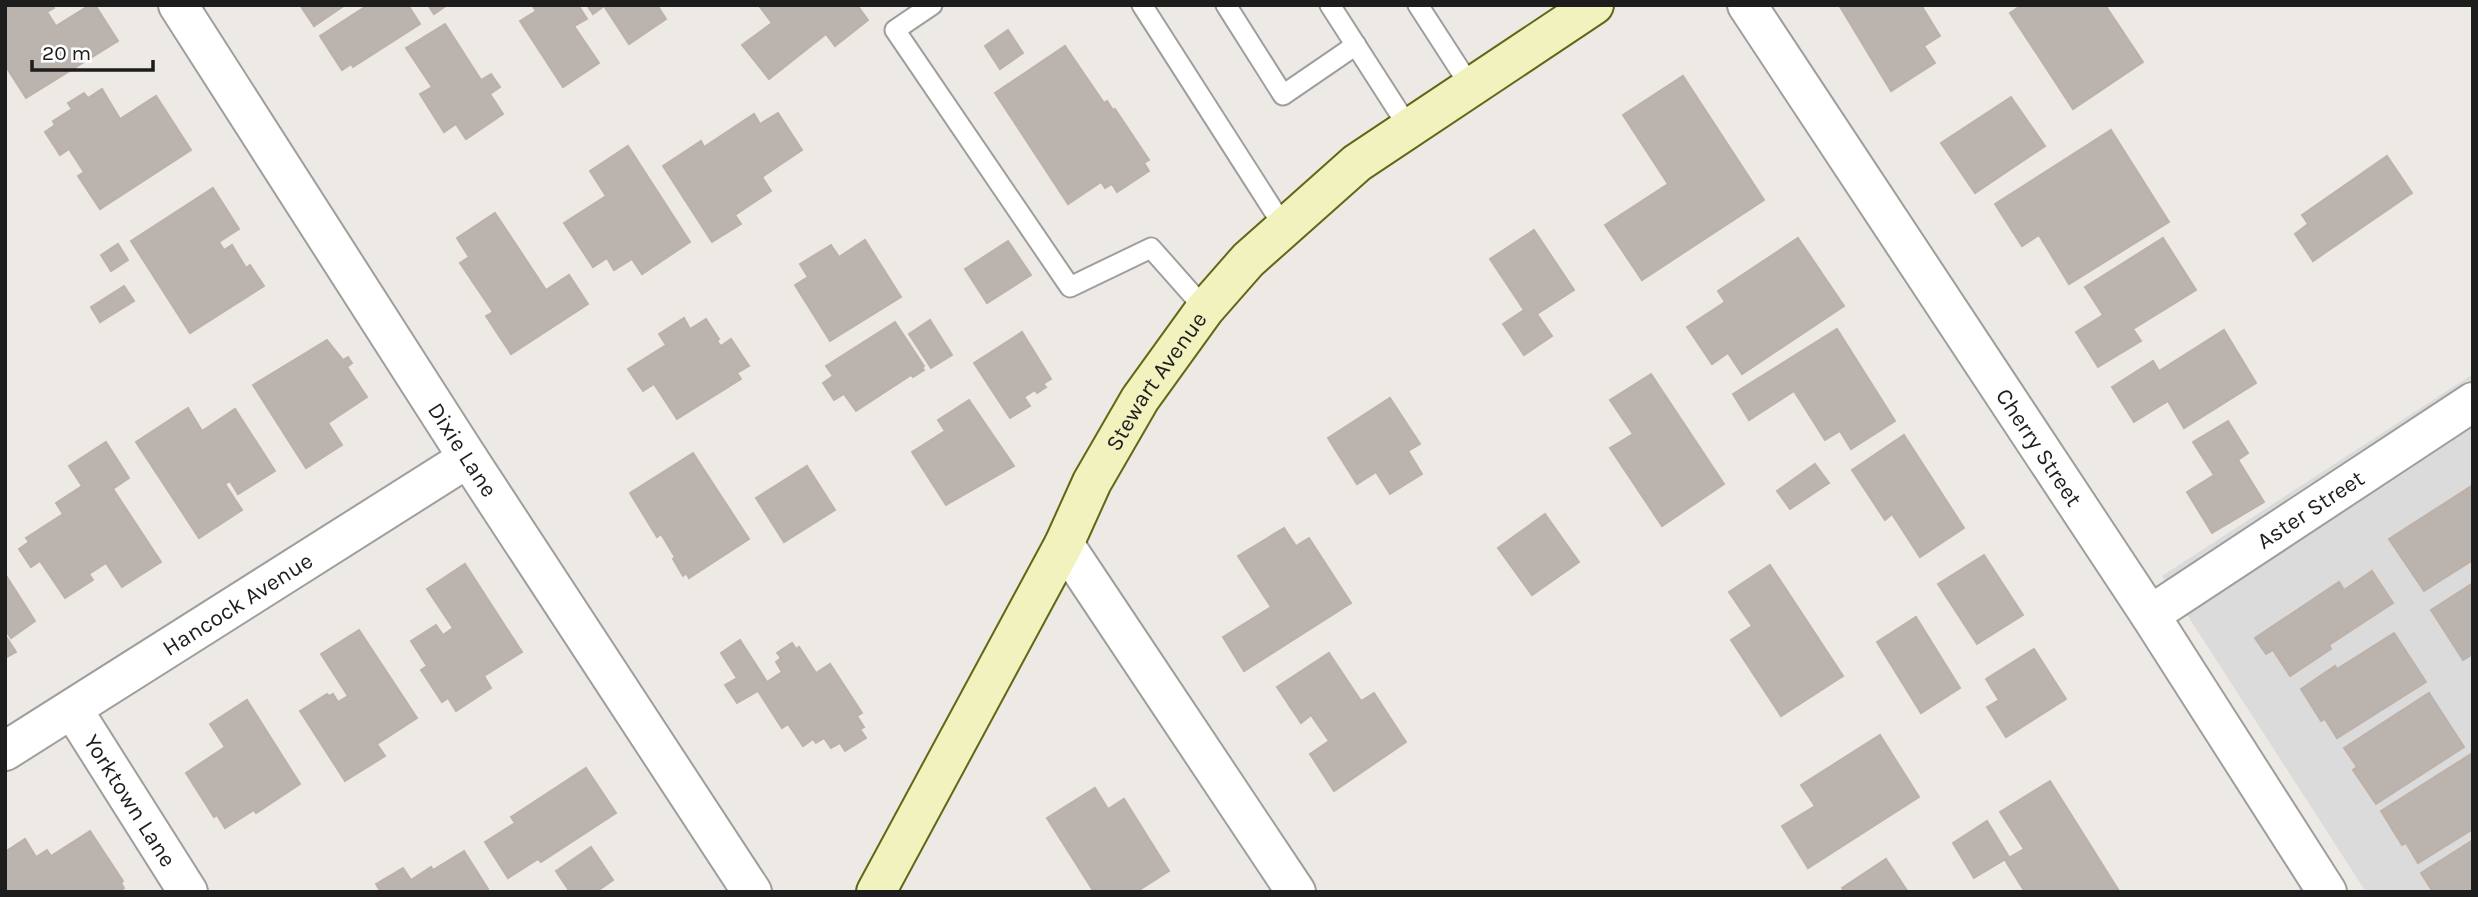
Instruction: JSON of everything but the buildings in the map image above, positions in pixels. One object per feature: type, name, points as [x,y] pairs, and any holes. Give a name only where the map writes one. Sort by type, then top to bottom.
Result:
[{"type":"main road","name":"Stewart Avenue","points":[[876,892],[1064,544],[1092,482],[1140,399],[1205,309],[1240,269],[1357,163],[1594,5]]},
{"type":"street","name":"Dixie Lane","points":[[178,5],[468,458],[752,892]]},
{"type":"street","name":"Cherry Street","points":[[1747,5],[2150,615],[2327,892]]},
{"type":"street","name":"Aster Street","points":[[2150,615],[2473,402]]},
{"type":"street","name":"Hancock Avenue","points":[[5,751],[468,458]]},
{"type":"street","points":[[1064,544],[1296,892]]},
{"type":"street","name":"Yorktown Lane","points":[[73,710],[188,892]]},
{"type":"lane","points":[[932,5],[895,30],[1070,287],[1151,248],[1205,309]]},
{"type":"lane","points":[[1142,5],[1284,227]]},
{"type":"lane","points":[[1226,5],[1283,95],[1356,46]]},
{"type":"lane","points":[[1330,5],[1409,128]]},
{"type":"lane","points":[[1418,5],[1471,87]]},
{"type":"shaded area","points":[[2473,374],[2473,892],[2366,892],[2162,576]]}]
